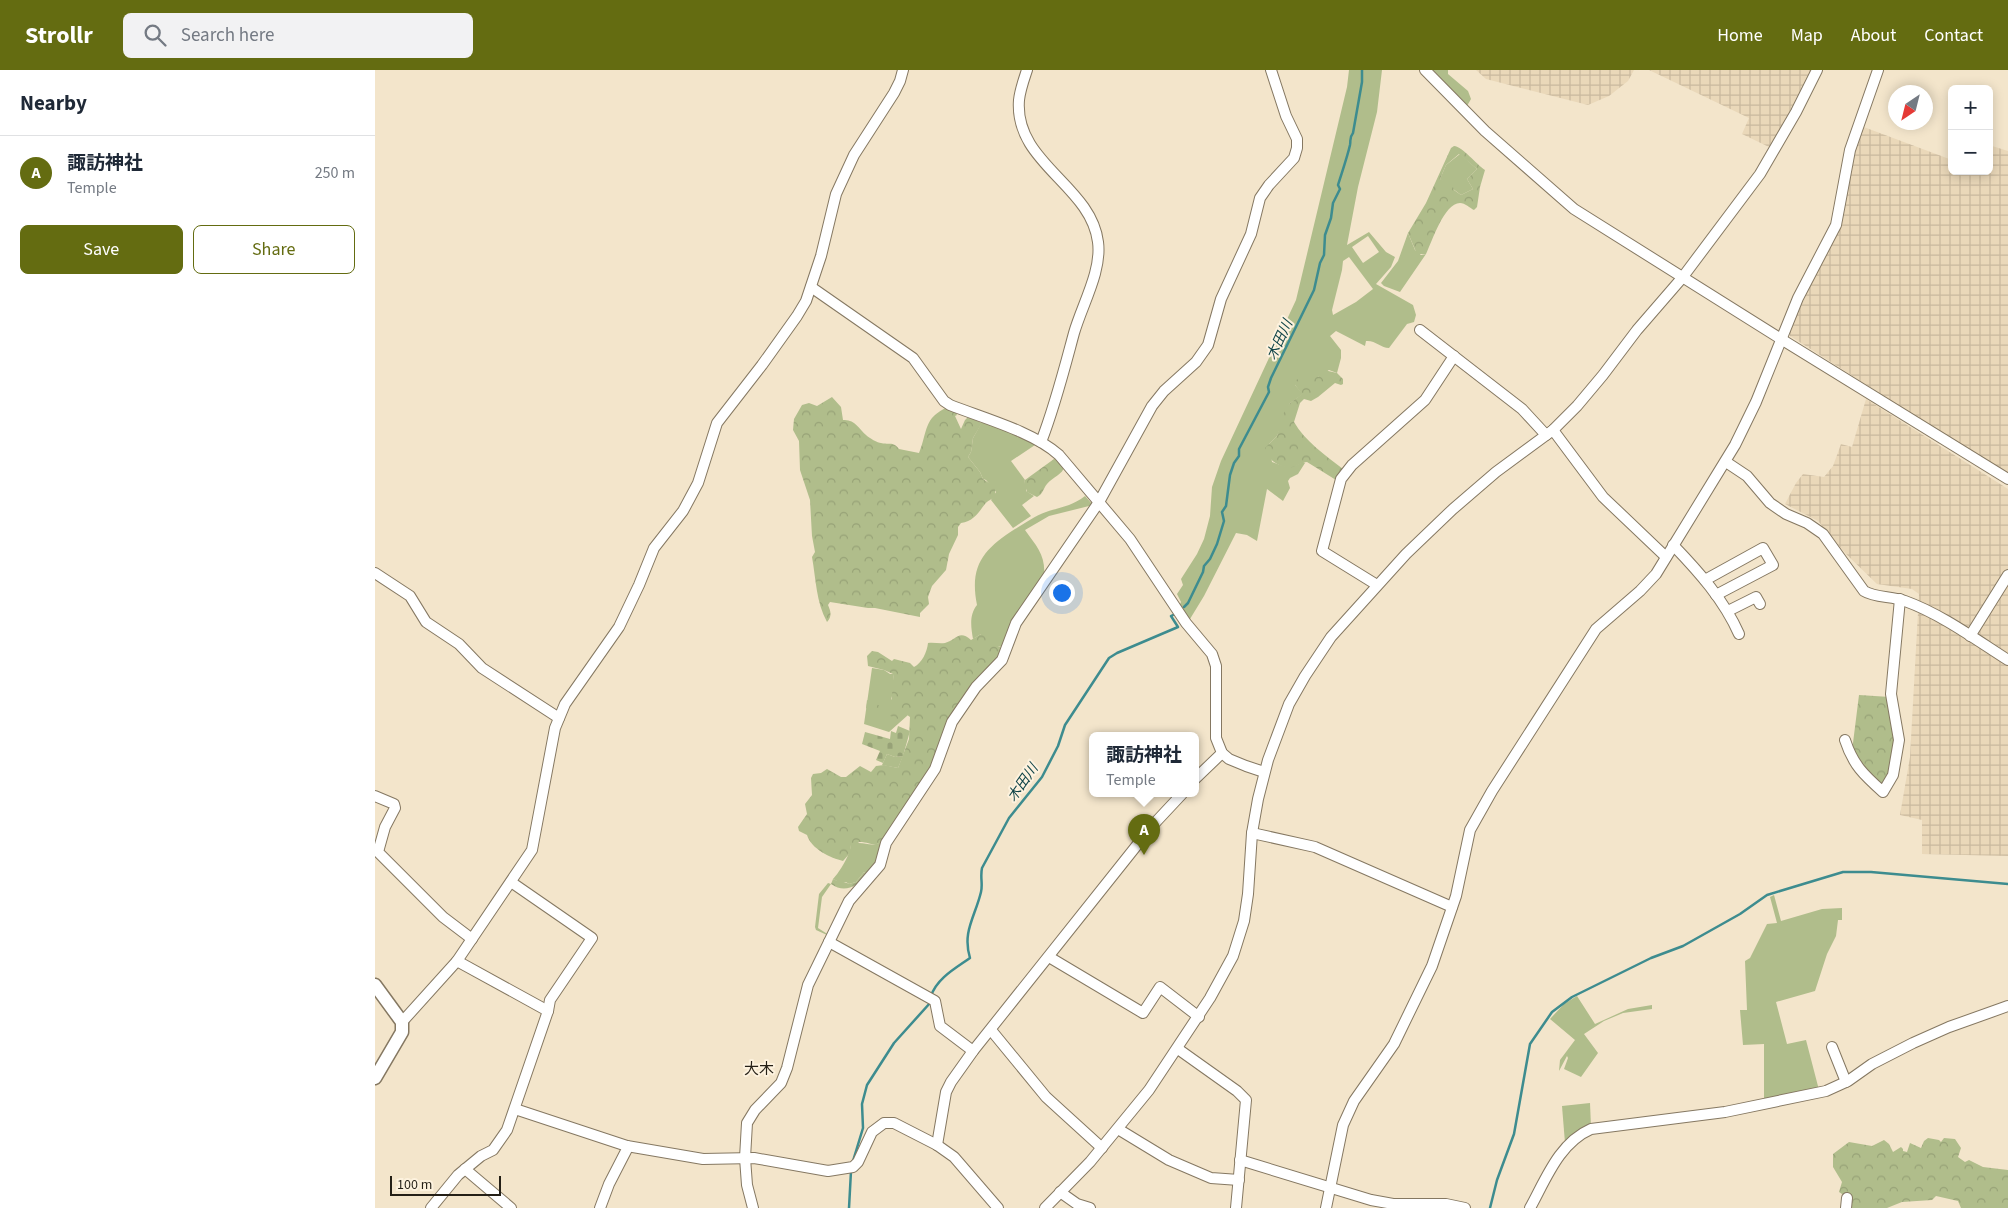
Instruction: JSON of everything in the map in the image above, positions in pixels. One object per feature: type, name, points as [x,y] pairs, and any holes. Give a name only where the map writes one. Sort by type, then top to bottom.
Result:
[{"type":"main road","points":[[375,985],[402,1022],[400,1038],[375,1078]]},
{"type":"street","points":[[402,1022],[457,961],[532,850],[555,728],[565,704],[619,628],[639,586],[653,548],[683,510],[698,483],[717,423],[797,316],[811,287],[821,256],[836,194],[854,155],[894,93],[903,70]]},
{"type":"street","points":[[1027,70],[1019,100],[1021,120],[1027,135],[1033,149],[1043,162],[1086,209],[1099,241],[1094,274],[1074,332],[1055,407],[1041,442]]},
{"type":"street","points":[[753,1208],[747,1185],[745,1158],[747,1123],[755,1110],[781,1083],[787,1068],[808,985],[849,902],[879,865],[886,843],[935,769],[952,722],[976,687],[1001,660],[1016,623],[1099,502],[1153,406],[1164,391],[1196,362],[1208,345],[1221,299],[1251,234],[1260,198],[1269,185],[1294,158],[1297,140],[1271,70]]},
{"type":"street","points":[[1425,70],[1485,131],[1574,209],[1781,340],[2008,479]]},
{"type":"street","points":[[1045,1208],[1102,1148],[1149,1090],[1199,1017],[1224,974],[1238,941],[1248,894],[1252,833],[1264,772],[1289,704],[1331,637],[1377,585],[1453,509],[1496,472],[1550,432],[1603,375],[1637,330],[1682,278],[1760,174],[1796,112],[1817,70]]},
{"type":"street","points":[[1326,1208],[1341,1132],[1349,1110],[1394,1044],[1432,966],[1456,896],[1468,836],[1492,791],[1596,629],[1657,574],[1673,545],[1727,462],[1756,402],[1802,290],[1836,225],[1850,150],[1878,70]]},
{"type":"street","points":[[811,287],[913,358],[944,401],[950,406],[1041,442],[1059,455],[1129,539],[1186,623],[1212,654],[1216,666],[1216,738],[1222,753],[1229,759],[1264,772]]},
{"type":"street","points":[[1420,330],[1522,408],[1550,432],[1603,497],[1666,557]]},
{"type":"street","points":[[1377,585],[1322,551],[1338,488],[1341,480],[1352,465],[1425,400],[1454,356]]},
{"type":"street","points":[[1727,462],[1747,476],[1770,503],[1823,534],[1864,591],[1870,594],[1900,599],[1933,614],[2008,660]]},
{"type":"street","points":[[1673,545],[1705,580],[1728,611],[1739,634]]},
{"type":"street","points":[[1705,580],[1763,548],[1773,565],[1716,595]]},
{"type":"street","points":[[375,573],[410,596],[426,622],[459,644],[482,668],[559,718]]},
{"type":"street","points":[[1970,636],[2008,575]]},
{"type":"street","points":[[1728,611],[1756,597],[1760,604]]},
{"type":"street","points":[[1845,740],[1849,754],[1860,772],[1883,792],[1893,776],[1899,740],[1891,694],[1900,599]]},
{"type":"street","points":[[1199,775],[1222,753]]},
{"type":"street","points":[[375,796],[394,804],[395,808],[385,827],[378,852],[443,916],[472,939]]},
{"type":"street","points":[[937,1145],[946,1092],[951,1082],[973,1051],[1153,825],[1179,797]]},
{"type":"street","points":[[1252,833],[1315,846],[1452,906]]},
{"type":"street","points":[[431,1208],[458,1175],[481,1156],[493,1150],[507,1130],[548,1012],[550,1000],[592,938],[511,882]]},
{"type":"street","points":[[829,942],[935,1001],[941,1026],[973,1051]]},
{"type":"street","points":[[1049,957],[1143,1013],[1160,987],[1199,1017]]},
{"type":"street","points":[[457,961],[548,1012]]},
{"type":"street","points":[[1531,1208],[1565,1148],[1576,1138],[1591,1129],[1725,1112],[1832,1089],[1880,1060],[1921,1039],[2008,1006]]},
{"type":"street","points":[[991,1030],[1047,1097],[1102,1148]]},
{"type":"street","points":[[1832,1048],[1846,1082]]},
{"type":"street","points":[[1178,1049],[1243,1096],[1246,1109],[1236,1208]]},
{"type":"street","points":[[515,1109],[627,1146],[703,1158],[745,1158],[828,1171],[853,1167],[858,1162],[871,1132],[889,1122],[895,1123],[937,1145],[954,1157],[997,1208]]},
{"type":"street","points":[[1118,1129],[1169,1160],[1211,1178],[1239,1180]]},
{"type":"street","points":[[600,1208],[609,1184],[627,1150],[627,1146]]},
{"type":"street","points":[[1240,1160],[1330,1189],[1393,1206],[1446,1204],[1465,1208]]},
{"type":"street","points":[[465,1169],[511,1208]]},
{"type":"street","points":[[1060,1192],[1077,1204],[1090,1208]]},
{"type":"shaded area","points":[[1476,70],[1634,70],[1628,81],[1609,96],[1588,105],[1486,79]]},
{"type":"shaded area","points":[[1649,70],[1811,70],[1781,129],[1769,147],[1742,134],[1749,118]]},
{"type":"shaded area","points":[[1861,126],[1948,159],[1948,175],[1993,175],[1993,146],[2008,151],[2008,475],[1790,336],[1790,331],[1824,254],[1838,233],[1854,145]]},
{"type":"shaded area","points":[[1866,399],[2008,489],[2008,856],[1922,854],[1922,820],[1900,815],[1910,757],[1919,594],[1912,589],[1877,584],[1846,554],[1818,521],[1785,504],[1803,474],[1824,477],[1833,466],[1841,444],[1852,447]]},
{"type":"green space","points":[[1349,70],[1382,70],[1377,112],[1358,187],[1347,245],[1369,232],[1386,252],[1395,257],[1391,267],[1376,284],[1413,305],[1416,315],[1414,322],[1407,324],[1389,348],[1369,341],[1366,341],[1365,346],[1336,331],[1330,336],[1341,350],[1337,373],[1329,370],[1318,377],[1295,385],[1303,394],[1290,403],[1277,436],[1269,444],[1272,462],[1288,466],[1305,463],[1298,474],[1288,481],[1290,488],[1283,501],[1267,489],[1257,541],[1247,535],[1236,533],[1190,619],[1179,606],[1181,602],[1177,594],[1183,585],[1181,579],[1204,539],[1210,516],[1212,487],[1221,461],[1296,300],[1347,87]],"holes":[[[1368,236],[1379,252],[1363,263],[1352,247]],[[1349,257],[1373,289],[1356,302],[1333,315],[1332,310],[1343,261]]]},
{"type":"green space","points":[[1433,70],[1448,70],[1448,74],[1468,91],[1471,99],[1467,106]]},
{"type":"green space","points":[[1454,146],[1458,147],[1485,170],[1477,207],[1474,210],[1462,203],[1454,205],[1444,216],[1426,254],[1417,254],[1408,233],[1426,203],[1451,148]],"holes":[[[1459,154],[1477,169],[1467,179],[1473,189],[1461,195],[1454,190],[1452,184],[1440,179],[1446,165]]]},
{"type":"green space","points":[[1460,154],[1477,169],[1467,179],[1473,189],[1461,195],[1440,179],[1446,165]]},
{"type":"green space","points":[[1408,233],[1415,250],[1421,255],[1426,254],[1400,292],[1381,283],[1398,261]]},
{"type":"green space","points":[[1324,370],[1337,373],[1343,379],[1343,384],[1335,383],[1311,401],[1304,399],[1300,403],[1294,422],[1310,442],[1343,469],[1336,480],[1307,462],[1293,467],[1279,465],[1272,460],[1265,448],[1277,436],[1283,414],[1290,403],[1302,394],[1295,385],[1296,380],[1310,373],[1318,377]]},
{"type":"green space","points":[[832,397],[841,407],[843,420],[854,423],[869,438],[880,443],[893,444],[899,449],[919,453],[930,421],[940,411],[948,407],[955,411],[957,415],[955,416],[961,429],[968,417],[982,423],[973,438],[971,452],[968,457],[983,479],[995,487],[995,497],[986,503],[972,518],[961,523],[958,527],[958,535],[949,554],[946,570],[932,586],[928,597],[929,604],[920,613],[920,617],[830,602],[828,605],[830,616],[827,622],[823,614],[818,598],[812,557],[815,552],[810,500],[800,470],[799,441],[793,430],[794,419],[802,405],[809,403],[817,406]]},
{"type":"green space","points":[[982,422],[1038,443],[1011,461],[1025,480],[1026,491],[1034,496],[1022,505],[1031,516],[1013,528],[991,500],[996,492],[983,479],[968,457],[971,452],[973,438]]},
{"type":"green space","points":[[1054,459],[1059,460],[1065,466],[1062,472],[1047,484],[1039,496],[1037,497],[1027,492],[1025,480]]},
{"type":"green space","points":[[1085,496],[1093,505],[1049,516],[1025,530],[1042,557],[1044,577],[1002,647],[997,646],[981,634],[973,639],[972,617],[977,605],[975,579],[981,559],[987,551],[1004,536],[1034,518],[1071,504]]},
{"type":"green space","points":[[981,634],[987,634],[998,646],[1004,649],[985,682],[956,723],[949,740],[887,837],[876,844],[859,842],[855,847],[851,845],[850,853],[843,861],[817,849],[807,835],[799,831],[798,827],[807,814],[805,804],[812,795],[811,778],[813,774],[821,773],[827,769],[841,777],[846,777],[860,766],[871,772],[876,766],[884,765],[898,768],[909,739],[910,717],[892,704],[893,674],[868,666],[867,656],[872,651],[878,652],[892,661],[894,659],[910,663],[914,667],[924,657],[928,643],[949,642],[960,635],[971,640]]},
{"type":"green space","points":[[872,668],[893,674],[895,687],[891,699],[908,715],[889,732],[864,724]]},
{"type":"green space","points":[[877,695],[881,699],[877,704],[886,711],[892,713],[897,711],[904,717],[900,720],[883,713],[878,718],[866,708],[867,700],[874,703]]},
{"type":"green space","points":[[1859,695],[1890,697],[1895,741],[1890,772],[1881,787],[1861,770],[1852,751]]},
{"type":"green space","points":[[898,726],[910,731],[903,756],[895,757],[887,754],[883,763],[876,760],[880,751],[862,744],[865,732],[890,739],[891,731],[896,733]]},
{"type":"green space","points":[[887,754],[895,757],[903,756],[898,768],[882,765]]},
{"type":"green space","points":[[886,838],[879,859],[867,875],[864,872],[856,882],[849,884],[833,879],[845,862],[851,844],[873,845]]},
{"type":"green space","points":[[864,872],[867,875],[851,887],[841,888],[831,884],[833,879],[849,884],[856,882]]},
{"type":"green space","points":[[828,883],[831,884],[822,897],[818,928],[829,935],[827,935],[816,930],[815,927],[819,894]]},
{"type":"green space","points":[[1774,895],[1781,921],[1822,909],[1842,908],[1842,920],[1838,920],[1836,936],[1827,954],[1815,991],[1776,1002],[1787,1044],[1806,1040],[1819,1090],[1764,1102],[1764,1044],[1743,1045],[1740,1010],[1747,1010],[1745,961],[1750,958],[1767,924],[1777,923],[1770,897]]},
{"type":"green space","points":[[1577,996],[1595,1024],[1628,1009],[1652,1005],[1652,1009],[1623,1013],[1604,1021],[1584,1034],[1598,1053],[1581,1077],[1564,1069],[1567,1056],[1559,1071],[1560,1060],[1575,1040],[1550,1019],[1564,1004]]},
{"type":"green space","points":[[1590,1103],[1591,1127],[1565,1143],[1562,1106]]},
{"type":"green space","points":[[1928,1138],[1941,1142],[1944,1138],[1955,1139],[1961,1148],[1958,1157],[1965,1162],[1969,1160],[1983,1167],[2008,1170],[2008,1208],[1961,1208],[1958,1201],[1936,1196],[1932,1200],[1902,1202],[1887,1208],[1851,1208],[1845,1196],[1839,1192],[1842,1182],[1833,1167],[1833,1154],[1849,1142],[1872,1146],[1884,1140],[1889,1144],[1893,1152],[1901,1147],[1903,1151],[1907,1152],[1910,1143],[1921,1148],[1924,1141]]},
{"type":"waterway","name":"木田川","points":[[1184,607],[1188,603],[1204,566],[1210,559],[1217,544],[1224,521],[1222,512],[1226,506],[1230,475],[1234,463],[1239,456],[1239,449],[1269,392],[1268,387],[1271,378],[1314,290],[1320,263],[1324,255],[1325,235],[1331,218],[1333,203],[1340,189],[1338,185],[1353,133],[1362,82],[1362,70]]},
{"type":"waterway","name":"木田川","points":[[931,996],[942,979],[970,958],[967,940],[968,932],[981,892],[982,868],[1009,818],[1042,777],[1058,746],[1065,725],[1109,658],[1178,627],[1171,616],[1173,615]]},
{"type":"waterway","points":[[1490,1208],[1497,1180],[1514,1134],[1530,1044],[1552,1012],[1572,997],[1651,958],[1683,946],[1740,914],[1767,895],[1843,872],[1871,872],[2008,884]]},
{"type":"waterway","name":"木田川","points":[[853,1161],[863,1128],[862,1104],[867,1085],[894,1043],[930,1003]]},
{"type":"waterway","name":"木田川","points":[[849,1208],[851,1171]]},
{"type":"place","name":"諏訪神社","points":[[1144,855]]},
{"type":"district","name":"大木","points":[[759,1069]]}]
